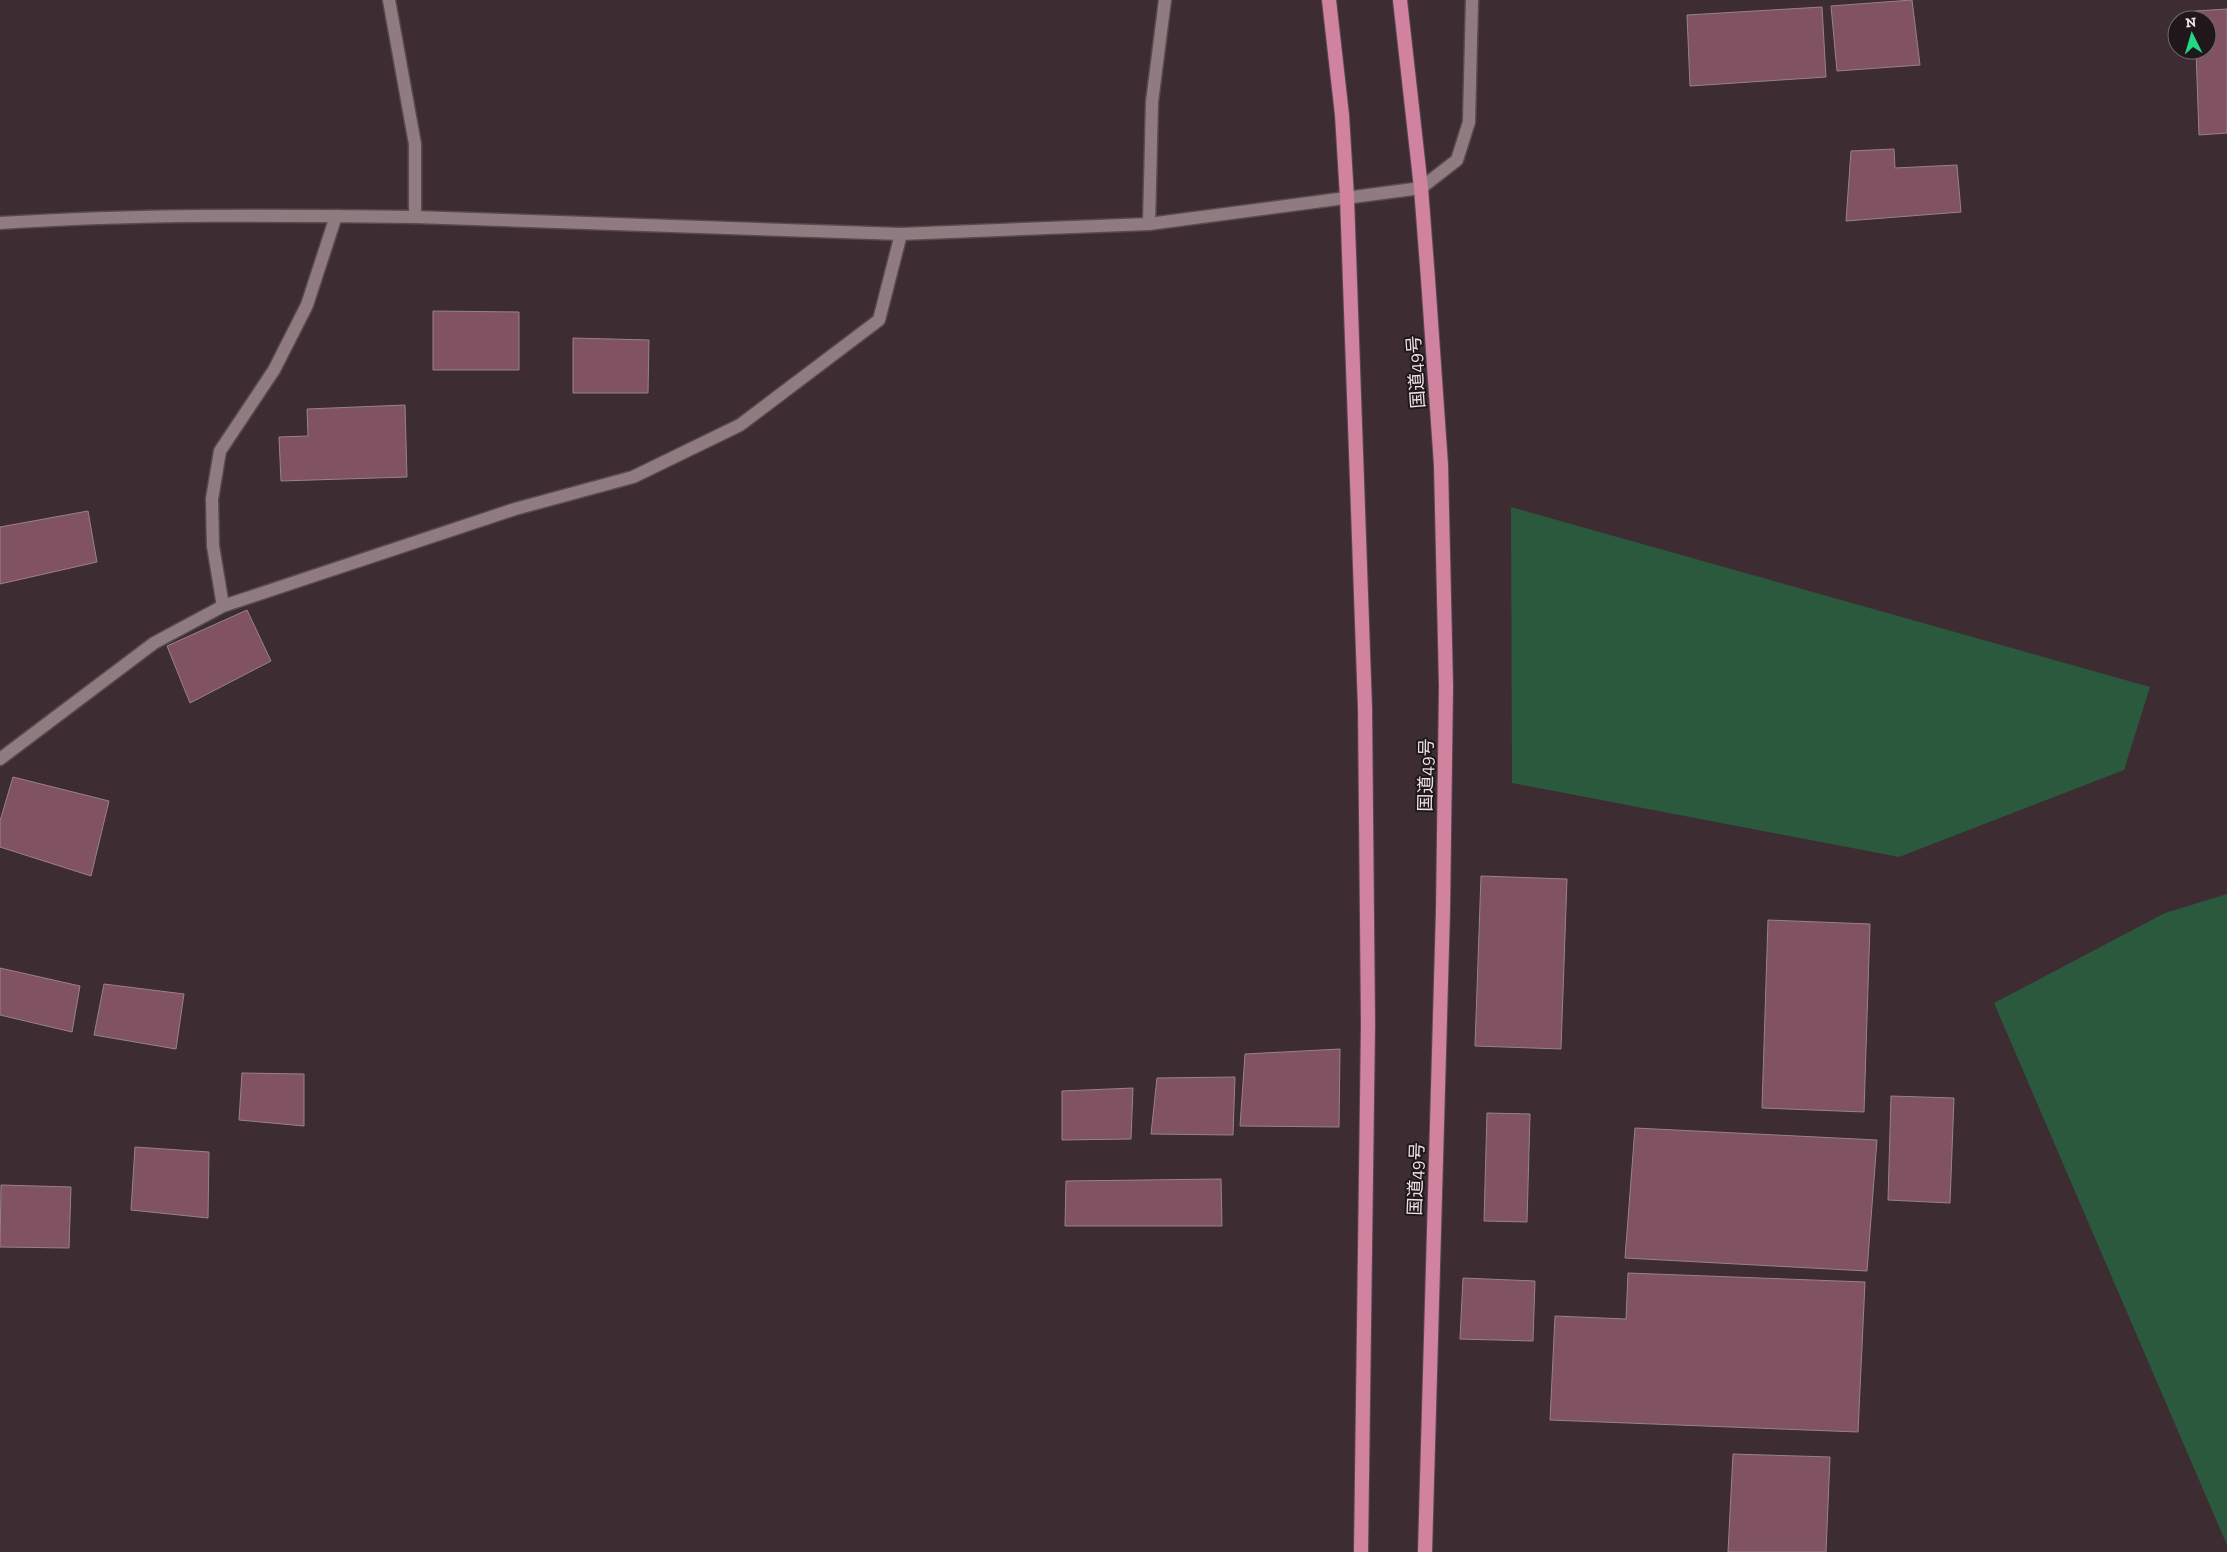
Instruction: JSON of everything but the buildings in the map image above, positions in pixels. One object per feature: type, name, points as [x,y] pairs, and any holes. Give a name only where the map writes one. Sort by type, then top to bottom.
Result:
[{"type":"highway","points":[[1328,0],[1342,115],[1347,197],[1365,688],[1368,1024],[1361,1552]]},
{"type":"highway","name":"国道49号","points":[[1400,0],[1421,188],[1441,465],[1446,686],[1443,900],[1426,1552]]},
{"type":"street","points":[[389,0],[415,144],[415,217]]},
{"type":"street","points":[[1149,224],[1152,102],[1165,0]]},
{"type":"street","points":[[0,223],[72,218],[336,216],[415,217],[901,234],[1149,224],[1421,188],[1457,160],[1469,122],[1472,0]]},
{"type":"street","points":[[223,606],[213,546],[212,499],[220,452],[274,370],[307,305],[336,216]]},
{"type":"street","points":[[0,759],[154,643],[223,606],[515,509],[633,477],[740,425],[879,320],[901,234]]},
{"type":"green space","points":[[1511,507],[2150,687],[2124,770],[1899,857],[1512,783]]},
{"type":"green space","points":[[2227,894],[2227,1545],[1994,1003],[2165,913]]}]
